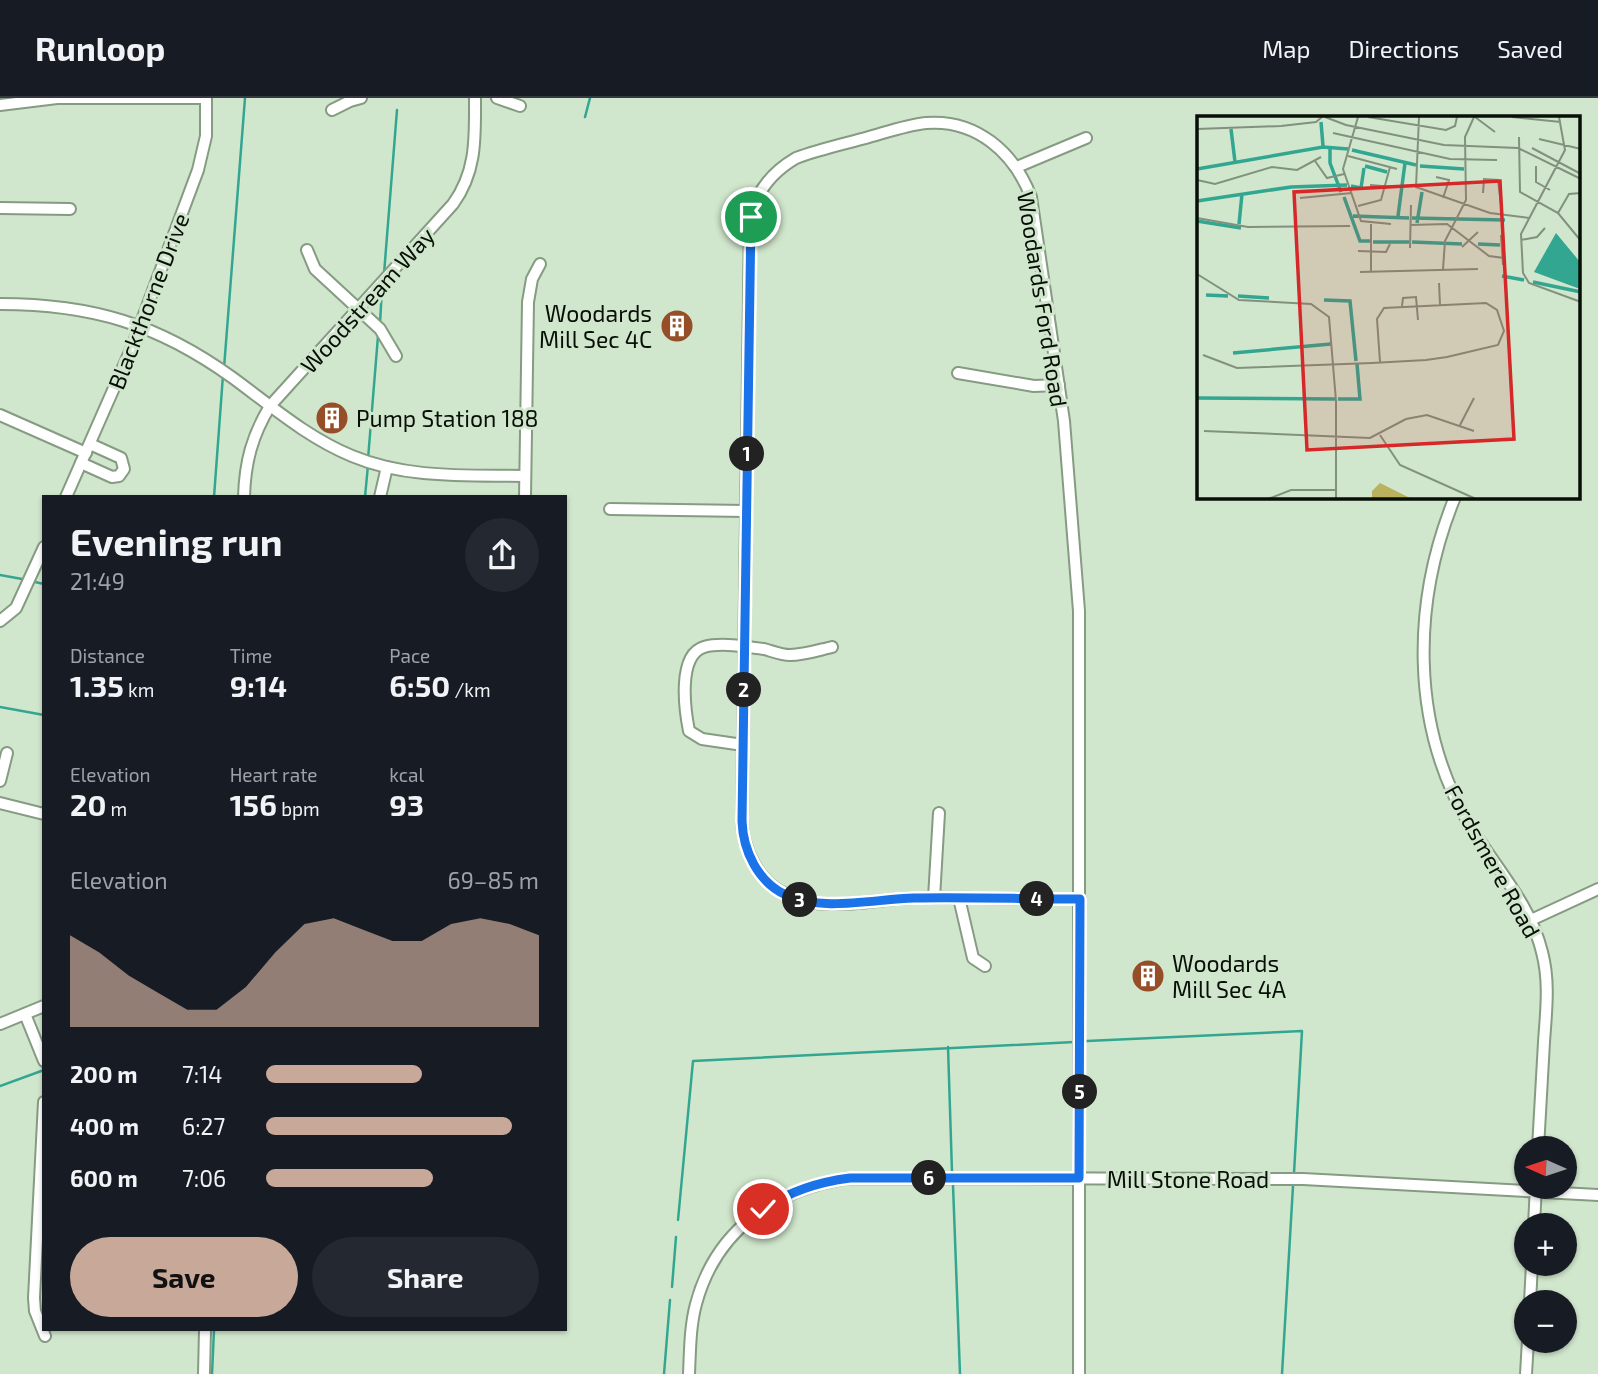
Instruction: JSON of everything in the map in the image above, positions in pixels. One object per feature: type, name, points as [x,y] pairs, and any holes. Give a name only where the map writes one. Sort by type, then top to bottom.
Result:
[{"type":"street","points":[[0,104],[57,98],[206,98]]},
{"type":"street","name":"Blackthorne Drive","points":[[67,495],[140,326],[202,159],[206,136],[206,98]]},
{"type":"street","points":[[332,110],[361,98]]},
{"type":"street","name":"Woodstream Way","points":[[244,495],[248,453],[259,424],[271,406],[463,190],[474,156],[475,98]]},
{"type":"street","points":[[497,98],[520,106]]},
{"type":"street","name":"Woodards Ford Road","points":[[1079,1374],[1080,899],[1079,611],[1070,482],[1059,385],[1031,197],[1017,167],[999,147],[984,136],[959,126],[928,123],[807,154],[780,167],[769,179],[756,201],[750,221],[743,835],[753,863],[772,885],[786,895],[816,903],[934,898],[1080,899]]},
{"type":"street","points":[[1017,167],[1086,138]]},
{"type":"street","points":[[0,208],[70,209]]},
{"type":"street","points":[[307,250],[315,269],[380,329],[396,356]]},
{"type":"street","points":[[525,495],[527,302],[532,279],[540,264]]},
{"type":"street","points":[[0,304],[31,304],[102,313],[159,333],[202,356],[327,445],[354,457],[421,474],[525,476]]},
{"type":"street","points":[[958,373],[1034,386],[1059,385]]},
{"type":"street","points":[[0,415],[86,453]]},
{"type":"street","points":[[380,495],[387,467]]},
{"type":"street","name":"Fordsmere Road","points":[[1454,499],[1437,548],[1424,617],[1424,679],[1439,757],[1457,802],[1531,920],[1543,954],[1547,981],[1539,1136]]},
{"type":"street","points":[[610,509],[746,512]]},
{"type":"street","points":[[0,621],[16,608],[42,551]]},
{"type":"street","points":[[743,745],[712,741],[689,731],[685,710],[687,667],[693,654],[703,647],[745,647],[788,655],[832,646]]},
{"type":"street","points":[[0,781],[7,753]]},
{"type":"street","points":[[0,803],[42,814]]},
{"type":"street","points":[[934,898],[939,813]]},
{"type":"street","points":[[1531,920],[1598,889]]},
{"type":"street","points":[[959,898],[973,958],[985,966]]},
{"type":"street","points":[[0,1024],[42,1007]]},
{"type":"street","points":[[25,1014],[42,1056]]},
{"type":"street","name":"Mill Stone Road","points":[[689,1374],[693,1317],[699,1294],[722,1249],[763,1209],[784,1196],[825,1181],[850,1178],[1303,1179],[1514,1188]]},
{"type":"street","points":[[42,1180],[40,1260],[35,1311],[42,1328]]},
{"type":"street","name":"Mill Stone Road","points":[[1577,1193],[1598,1195]]},
{"type":"street","points":[[43,1331],[45,1336]]},
{"type":"street","points":[[204,1374],[205,1331]]},
{"type":"street","points":[[1526,1374],[1527,1353]]},
{"type":"waterway","points":[[224,368],[245,98]]},
{"type":"waterway","points":[[585,117],[590,98]]},
{"type":"waterway","points":[[384,274],[397,110]]},
{"type":"waterway","points":[[380,323],[382,288]]},
{"type":"waterway","points":[[368,459],[378,336]]},
{"type":"waterway","points":[[214,495],[223,375]]},
{"type":"waterway","points":[[365,495],[368,465]]},
{"type":"waterway","points":[[0,575],[22,579]]},
{"type":"waterway","points":[[35,582],[42,584]]},
{"type":"waterway","points":[[0,707],[42,715]]},
{"type":"waterway","points":[[1087,1041],[1302,1031],[1294,1173]]},
{"type":"waterway","points":[[678,1220],[693,1061],[1074,1042]]},
{"type":"waterway","points":[[948,1047],[952,1172]]},
{"type":"waterway","points":[[0,1086],[42,1071]]},
{"type":"waterway","points":[[953,1185],[960,1374]]},
{"type":"waterway","points":[[1282,1374],[1293,1186]]},
{"type":"waterway","points":[[672,1287],[676,1237]]},
{"type":"waterway","points":[[664,1374],[670,1300]]},
{"type":"waterway","points":[[212,1374],[214,1331]]},
{"type":"place","name":"Woodards Mill Sec 4C","points":[[677,326]]},
{"type":"place","name":"Pump Station 188","points":[[332,418]]},
{"type":"place","name":"Woodards Mill Sec 4A","points":[[1148,976]]},
{"type":"route","points":[[751,217],[742,821],[746,849],[760,874],[772,885],[786,895],[816,903],[915,898],[1080,899],[1081,948],[1079,1178],[850,1178],[825,1181],[800,1189],[763,1209]]}]
